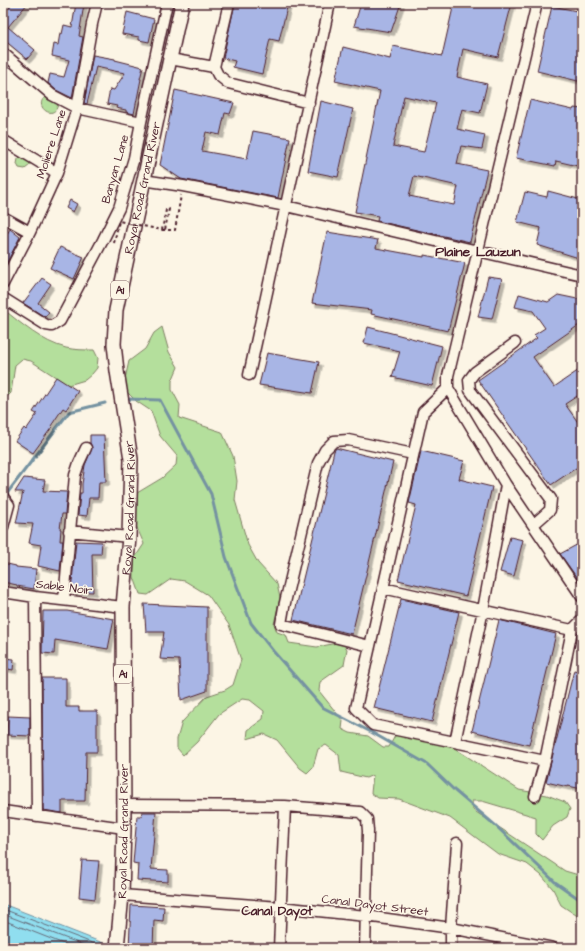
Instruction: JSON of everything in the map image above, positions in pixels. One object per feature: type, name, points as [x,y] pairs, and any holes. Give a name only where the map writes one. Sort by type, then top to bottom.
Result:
[{"type":"main road","name":"Royal Road Grand River","points":[[116,948],[122,895],[124,828],[123,607],[129,537],[131,459],[114,344],[116,310],[182,3]]},
{"type":"street","name":"Moliere Lane","points":[[3,284],[30,232],[57,173],[77,108],[97,3]]},
{"type":"street","name":"Banyan Lane","points":[[3,298],[46,325],[52,326],[60,321],[119,208],[134,158],[167,3]]},
{"type":"street","points":[[229,3],[214,67],[218,75],[228,83],[309,103]]},
{"type":"street","points":[[249,375],[330,3]]},
{"type":"street","points":[[537,3],[448,376],[448,388],[506,485],[582,597]]},
{"type":"street","points":[[3,53],[52,95],[77,108],[141,122]]},
{"type":"street","points":[[170,58],[214,67]]},
{"type":"street","points":[[3,140],[57,173]]},
{"type":"street","points":[[143,180],[183,186],[286,206],[478,252],[582,275]]},
{"type":"street","points":[[3,217],[30,232]]},
{"type":"street","points":[[515,343],[475,372],[469,380],[470,390],[551,499],[550,510],[533,525]]},
{"type":"street","points":[[448,388],[423,412],[356,708],[373,725],[545,761]]},
{"type":"street","points":[[370,646],[281,624],[284,607],[318,463],[325,450],[334,441],[348,440],[413,454]]},
{"type":"street","points":[[64,600],[75,475],[86,448]]},
{"type":"street","points":[[455,742],[483,610],[506,485]]},
{"type":"street","points":[[3,497],[9,505],[3,527]]},
{"type":"street","points":[[70,531],[129,537]]},
{"type":"street","points":[[383,588],[572,630]]},
{"type":"street","name":"Sable Noir","points":[[3,592],[123,607]]},
{"type":"street","points":[[35,597],[37,816]]},
{"type":"street","points":[[535,796],[545,761],[572,630],[582,620]]},
{"type":"street","points":[[124,805],[285,806],[360,812],[367,819],[368,831],[365,948]]},
{"type":"street","points":[[279,948],[285,806]]},
{"type":"street","points":[[3,811],[124,828]]},
{"type":"street","points":[[451,948],[457,843]]},
{"type":"street","name":"Canal Dayot Street","points":[[122,895],[280,907],[366,916],[451,928],[553,948]]},
{"type":"path","points":[[114,243],[119,221],[164,230],[175,230],[183,186]]},
{"type":"path","points":[[166,210],[169,210],[164,230],[166,210]]},
{"type":"green space","points":[[48,96],[58,104],[56,110],[52,112],[45,110],[41,103],[43,99]]},
{"type":"green space","points":[[21,156],[30,161],[30,165],[25,169],[19,168],[17,164],[18,159]]},
{"type":"green space","points":[[3,309],[33,332],[57,345],[69,349],[94,350],[98,358],[97,368],[85,380],[68,385],[31,361],[22,359],[15,365],[11,393],[3,401]]},
{"type":"green space","points":[[162,327],[169,352],[178,367],[172,381],[172,390],[180,405],[179,418],[222,432],[233,456],[237,481],[235,500],[248,545],[258,563],[277,584],[280,598],[274,624],[277,632],[286,635],[289,643],[317,647],[342,642],[347,649],[344,665],[320,682],[319,691],[343,721],[342,729],[350,733],[368,736],[383,747],[389,747],[397,732],[451,746],[519,790],[547,795],[565,802],[570,809],[567,817],[553,826],[542,840],[536,834],[536,817],[482,801],[472,801],[473,810],[565,871],[582,876],[582,919],[561,905],[553,889],[541,875],[527,864],[498,854],[450,818],[399,799],[378,798],[371,793],[373,775],[366,778],[341,772],[339,755],[326,745],[318,749],[313,767],[307,773],[300,768],[277,740],[264,734],[247,739],[248,730],[263,719],[264,711],[250,700],[242,699],[219,714],[197,742],[183,755],[177,748],[177,739],[182,722],[207,696],[225,690],[233,685],[241,660],[229,625],[208,595],[185,581],[171,579],[148,595],[140,594],[134,577],[134,559],[144,544],[134,521],[134,502],[137,493],[162,478],[176,465],[177,456],[160,436],[151,411],[136,401],[123,388],[129,361],[145,349],[154,333]]},
{"type":"water","points":[[3,904],[103,943],[108,948],[3,948]]},
{"type":"building","points":[[13,3],[28,3],[8,27],[35,50],[27,59],[3,39],[3,14]]},
{"type":"building","points":[[76,3],[84,4],[79,36],[83,37],[72,98],[56,90],[48,83],[50,74],[64,77],[69,60],[52,56],[54,44],[58,45],[60,33],[62,34],[64,25],[72,27]]},
{"type":"building","points":[[235,3],[288,3],[279,41],[270,39],[262,74],[233,67],[235,61],[223,58]]},
{"type":"building","points":[[361,3],[401,3],[391,32],[354,26]]},
{"type":"building","points":[[454,3],[512,3],[498,57],[463,49],[457,77],[487,84],[480,113],[462,109],[457,129],[485,135],[482,149],[461,146],[457,164],[487,170],[470,242],[377,221],[378,216],[355,212],[380,91],[335,81],[343,47],[390,59],[393,46],[442,56]],"holes":[[[404,96],[436,103],[424,152],[393,146]],[[414,176],[458,186],[454,205],[409,196]]]},
{"type":"building","points":[[552,6],[582,12],[582,82],[537,71]]},
{"type":"building","points":[[127,12],[154,19],[149,42],[139,40],[139,37],[122,34]]},
{"type":"building","points":[[93,55],[115,59],[143,67],[134,114],[126,112],[126,110],[116,108],[117,106],[107,104],[110,89],[114,90],[125,73],[96,67],[87,104],[84,103]]},
{"type":"building","points":[[175,90],[234,103],[230,114],[225,113],[220,135],[206,132],[202,151],[247,159],[253,131],[290,138],[278,198],[181,179],[160,165]]},
{"type":"building","points":[[530,100],[573,110],[574,108],[582,109],[582,167],[556,161],[555,166],[516,158]]},
{"type":"building","points":[[321,101],[353,109],[338,177],[308,171]]},
{"type":"building","points":[[548,191],[582,200],[582,259],[537,245],[541,228],[517,222],[525,192],[547,197]]},
{"type":"building","points":[[70,200],[77,204],[73,212],[66,208]]},
{"type":"building","points":[[10,229],[20,237],[3,268],[3,231],[7,234]]},
{"type":"building","points":[[327,232],[378,240],[376,248],[465,263],[448,331],[371,314],[372,310],[312,303]]},
{"type":"building","points":[[60,247],[84,257],[74,279],[50,268]]},
{"type":"building","points":[[488,277],[502,279],[492,319],[478,317]]},
{"type":"building","points":[[42,278],[51,284],[38,303],[49,312],[45,317],[23,303]]},
{"type":"building","points":[[519,294],[548,302],[558,295],[582,300],[582,323],[533,357],[554,387],[582,368],[582,393],[565,404],[582,428],[582,464],[551,485],[478,380],[537,338],[534,335],[545,328],[533,311],[515,307]]},
{"type":"building","points":[[368,327],[442,346],[432,386],[392,377],[400,351],[364,343]]},
{"type":"building","points":[[267,353],[319,362],[312,393],[259,385]]},
{"type":"building","points":[[56,377],[78,391],[66,410],[63,408],[51,426],[52,427],[33,453],[15,441],[24,428],[26,430],[37,414],[33,412]]},
{"type":"building","points":[[90,435],[104,435],[106,482],[99,482],[98,498],[89,498],[87,516],[78,515],[85,465],[92,448],[90,443]]},
{"type":"building","points":[[336,448],[393,462],[352,634],[293,620],[334,451]]},
{"type":"building","points":[[421,451],[464,461],[459,479],[492,487],[466,596],[398,580],[416,505],[409,503]]},
{"type":"building","points":[[24,478],[45,480],[43,491],[67,492],[65,514],[62,514],[60,529],[60,541],[63,541],[60,571],[38,566],[41,545],[29,543],[33,524],[16,523],[23,492],[15,492]]},
{"type":"building","points":[[510,537],[523,540],[514,576],[500,572]]},
{"type":"building","points":[[76,541],[102,542],[101,554],[92,554],[93,592],[71,591]]},
{"type":"building","points":[[582,542],[582,585],[560,554]]},
{"type":"building","points":[[3,563],[16,567],[36,569],[34,589],[3,582]]},
{"type":"building","points":[[401,599],[459,612],[432,722],[374,708]]},
{"type":"building","points":[[144,604],[207,607],[207,691],[181,700],[179,660],[160,659],[164,632],[146,632]]},
{"type":"building","points":[[43,611],[67,611],[114,619],[108,649],[55,640],[54,654],[42,653]]},
{"type":"building","points":[[499,620],[556,634],[529,745],[472,731]]},
{"type":"building","points":[[3,658],[14,659],[13,670],[3,668]]},
{"type":"building","points":[[574,670],[582,672],[582,789],[546,782]]},
{"type":"building","points":[[42,678],[66,678],[66,707],[79,707],[79,711],[97,711],[97,752],[86,752],[85,801],[62,801],[62,813],[43,810]]},
{"type":"building","points":[[8,716],[30,717],[30,736],[7,735]]},
{"type":"building","points":[[142,812],[156,812],[151,869],[168,870],[168,882],[137,880],[138,864],[133,863],[137,816],[141,816]]},
{"type":"building","points":[[82,860],[99,861],[95,899],[79,897]]},
{"type":"building","points":[[131,905],[164,907],[163,921],[154,920],[153,948],[129,948]]},
{"type":"waterway","points":[[127,399],[160,400],[211,494],[226,557],[251,623],[273,651],[322,707],[371,732],[427,764],[555,882],[582,901]]},
{"type":"waterway","points":[[5,496],[69,412],[105,403]]},
{"type":"district","name":"Plaine Lauzun","points":[[478,251]]},
{"type":"district","name":"Canal Dayot","points":[[277,910]]}]
